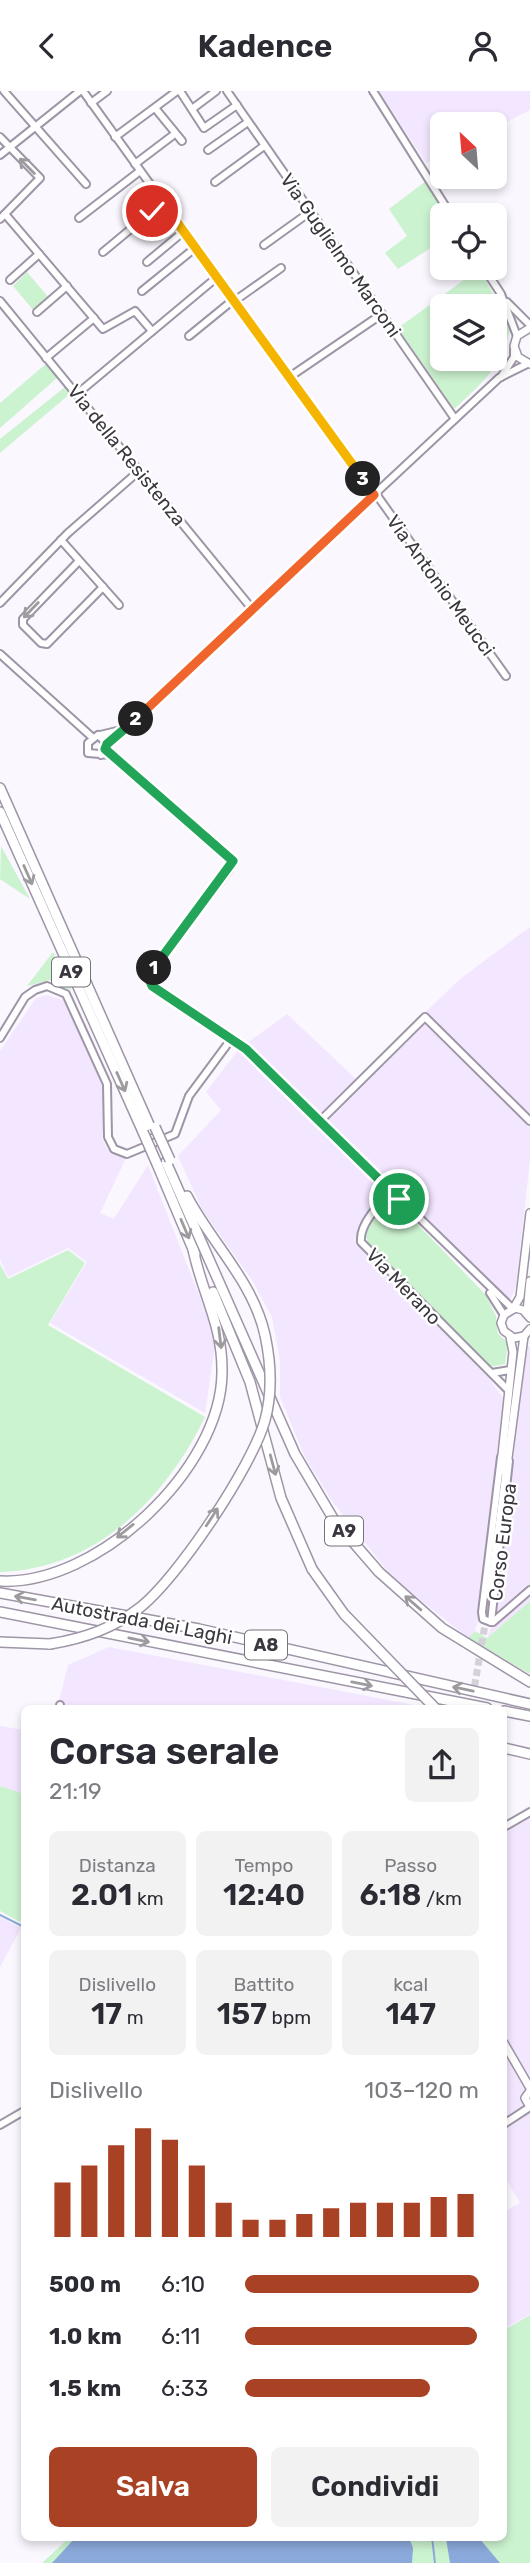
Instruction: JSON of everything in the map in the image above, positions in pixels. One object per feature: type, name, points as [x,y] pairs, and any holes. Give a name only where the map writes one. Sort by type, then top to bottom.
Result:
[{"type":"highway","name":"A9","points":[[0,788],[129,1073],[150,1129]]},
{"type":"highway","name":"A9","points":[[0,812],[150,1129],[295,1454],[334,1520],[379,1572],[442,1628],[530,1682]]},
{"type":"highway","name":"A9","points":[[0,1581],[33,1578],[56,1572],[100,1551],[175,1486],[200,1451],[216,1415],[222,1373],[220,1333],[164,1162]]},
{"type":"highway","name":"A9","points":[[0,1642],[50,1644],[96,1633],[126,1618],[156,1594],[180,1566],[241,1473],[261,1435],[271,1378],[265,1335],[258,1310],[243,1281],[164,1162]]},
{"type":"highway","name":"A9","points":[[193,1249],[240,1353],[281,1498],[312,1569],[344,1614],[432,1705]]},
{"type":"highway","name":"Autostrada dei Laghi","points":[[0,1593],[199,1629],[530,1704]]},
{"type":"highway","name":"Autostrada dei Laghi","points":[[0,1612],[472,1705]]},
{"type":"highway","points":[[507,1712],[530,1716]]},
{"type":"highway","points":[[507,1749],[530,1754]]},
{"type":"main road","points":[[529,364],[518,357],[514,346],[517,336],[530,326]]},
{"type":"main road","points":[[504,1315],[513,1309],[520,1297],[530,1213]]},
{"type":"main road","points":[[513,1309],[529,1315],[530,1281]]},
{"type":"main road","name":"Corso Europa","points":[[504,1315],[502,1327],[510,1337],[505,1455]]},
{"type":"main road","points":[[510,1337],[527,1334]]},
{"type":"main road","name":"Corso Europa","points":[[505,1455],[527,1334]]},
{"type":"main road","points":[[490,1597],[505,1455]]},
{"type":"main road","points":[[507,2048],[530,2089],[526,2098],[530,2107]]},
{"type":"street","points":[[4,91],[86,184]]},
{"type":"street","points":[[0,155],[81,91]]},
{"type":"street","name":"Via Antonio Meucci","points":[[81,91],[506,676]]},
{"type":"street","points":[[91,103],[107,91]]},
{"type":"street","points":[[115,137],[178,91],[204,128],[237,105]]},
{"type":"street","points":[[192,109],[216,91]]},
{"type":"street","name":"Via Guglielmo Marconi","points":[[227,91],[455,419]]},
{"type":"street","points":[[373,91],[443,203]]},
{"type":"street","points":[[155,108],[182,141]]},
{"type":"street","points":[[208,150],[248,122]]},
{"type":"street","points":[[135,164],[172,136]]},
{"type":"street","points":[[0,137],[40,178],[3,216],[105,330],[135,311],[152,331]]},
{"type":"street","points":[[215,182],[264,146]]},
{"type":"street","points":[[79,218],[140,171]]},
{"type":"street","points":[[103,251],[163,203]]},
{"type":"street","points":[[264,245],[310,212]]},
{"type":"street","points":[[147,262],[183,232]]},
{"type":"street","points":[[142,291],[195,248]]},
{"type":"street","points":[[10,280],[39,254]]},
{"type":"street","points":[[189,336],[281,268]]},
{"type":"street","points":[[77,394],[216,278]]},
{"type":"street","points":[[492,280],[501,294]]},
{"type":"street","points":[[37,312],[67,286]]},
{"type":"street","name":"Via della Resistenza","points":[[0,301],[253,610]]},
{"type":"street","points":[[507,301],[530,326]]},
{"type":"street","points":[[507,310],[517,336]]},
{"type":"street","points":[[288,378],[382,314]]},
{"type":"street","points":[[46,358],[94,318]]},
{"type":"street","points":[[131,724],[118,732],[97,736],[87,750],[92,755],[104,749],[131,724],[253,610],[455,419],[499,379],[514,356],[514,346]]},
{"type":"street","points":[[499,379],[529,364]]},
{"type":"street","points":[[0,603],[61,540],[139,471]]},
{"type":"street","points":[[61,540],[119,605]]},
{"type":"street","points":[[79,561],[23,619],[23,625],[41,643],[47,644],[103,587]]},
{"type":"street","points":[[0,654],[83,727],[97,736],[104,749],[233,862],[149,979],[156,989],[232,1038],[513,1309]]},
{"type":"street","points":[[0,1038],[29,993],[47,986],[66,994],[107,1084],[107,1137],[114,1149],[127,1154],[175,1134],[189,1096],[232,1038]]},
{"type":"street","points":[[319,1120],[425,1017],[530,1121]]},
{"type":"street","name":"Via Merano","points":[[392,1192],[376,1207],[362,1231],[361,1242],[508,1390]]},
{"type":"street","points":[[478,1278],[504,1315]]},
{"type":"street","points":[[492,1373],[510,1370]]},
{"type":"street","name":"Corso Europa","points":[[505,1455],[490,1597],[491,1622],[483,1619],[490,1597],[510,1472],[505,1455]]},
{"type":"street","points":[[491,1622],[530,1590]]},
{"type":"street","points":[[507,1824],[530,1811]]},
{"type":"street","points":[[507,2122],[530,2107]]},
{"type":"street","points":[[0,2125],[21,2113]]},
{"type":"shaded area","points":[[379,91],[530,91],[530,110],[508,121],[508,112],[430,112],[430,161],[426,163]]},
{"type":"shaded area","points":[[530,927],[530,1159],[516,1287],[509,1302],[247,1043],[287,1014],[356,1079],[460,979]]},
{"type":"shaded area","points":[[47,995],[66,1001],[106,1095],[102,1138],[107,1149],[126,1158],[100,1213],[114,1219],[148,1165],[216,1339],[205,1413],[50,1323],[87,1262],[68,1248],[8,1277],[0,1259],[0,1051],[36,998]]},
{"type":"shaded area","points":[[239,1049],[384,1189],[354,1240],[489,1379],[504,1399],[479,1617],[475,1631],[468,1638],[392,1577],[332,1501],[305,1457],[280,1397],[280,1361],[272,1317],[252,1280],[203,1211],[178,1156],[221,1110],[206,1092]]},
{"type":"shaded area","points":[[525,1345],[530,1347],[530,1601],[487,1638],[497,1614]]},
{"type":"shaded area","points":[[109,1647],[413,1705],[58,1705],[68,1665]]},
{"type":"shaded area","points":[[0,1726],[21,1730],[21,1793],[0,1786]]},
{"type":"shaded area","points":[[530,1818],[530,2314],[508,2327],[507,2210],[520,2203],[507,2181],[507,1831]]},
{"type":"shaded area","points":[[0,1917],[21,1928],[0,1967]]},
{"type":"green space","points":[[426,181],[440,203],[430,203],[430,248],[398,269],[385,253],[407,236],[389,209]]},
{"type":"green space","points":[[27,272],[49,298],[34,311],[13,286]]},
{"type":"green space","points":[[464,280],[485,280],[493,294],[445,294]]},
{"type":"green space","points":[[430,305],[430,371],[491,371],[454,409],[398,328]]},
{"type":"green space","points":[[507,318],[511,325],[507,340]]},
{"type":"green space","points":[[46,364],[58,377],[0,428],[0,403]]},
{"type":"green space","points":[[65,387],[71,393],[0,453],[0,439]]},
{"type":"green space","points":[[1,846],[30,899],[0,879]]},
{"type":"green space","points":[[53,952],[72,991],[50,980],[27,986]]},
{"type":"green space","points":[[393,1199],[485,1294],[496,1316],[498,1334],[508,1343],[505,1364],[490,1367],[369,1245],[367,1231],[372,1219]]},
{"type":"green space","points":[[68,1250],[85,1263],[48,1325],[205,1417],[170,1475],[124,1524],[97,1543],[67,1558],[35,1568],[0,1572],[0,1264],[8,1279]]},
{"type":"green space","points":[[530,1601],[530,1674],[468,1638],[475,1631],[487,1638]]},
{"type":"green space","points":[[0,1786],[21,1793],[20,1922],[0,1911]]},
{"type":"green space","points":[[530,2315],[530,2563],[42,2563],[66,2541],[507,2541],[508,2328]]},
{"type":"water","points":[[72,2541],[410,2541],[413,2548],[412,2563],[52,2563]]},
{"type":"water","points":[[446,2541],[482,2541],[500,2563],[450,2563]]},
{"type":"waterway","points":[[0,1915],[21,1926]]},
{"type":"waterway","points":[[432,2541],[435,2563]]},
{"type":"tunnel","points":[[471,1705],[490,1595]]},
{"type":"route","points":[[152,211],[163,203],[268,351],[359,475],[372,488],[374,495],[172,687],[107,744],[105,749],[233,861],[232,866],[154,968],[149,979],[156,989],[246,1049],[399,1199]]}]
